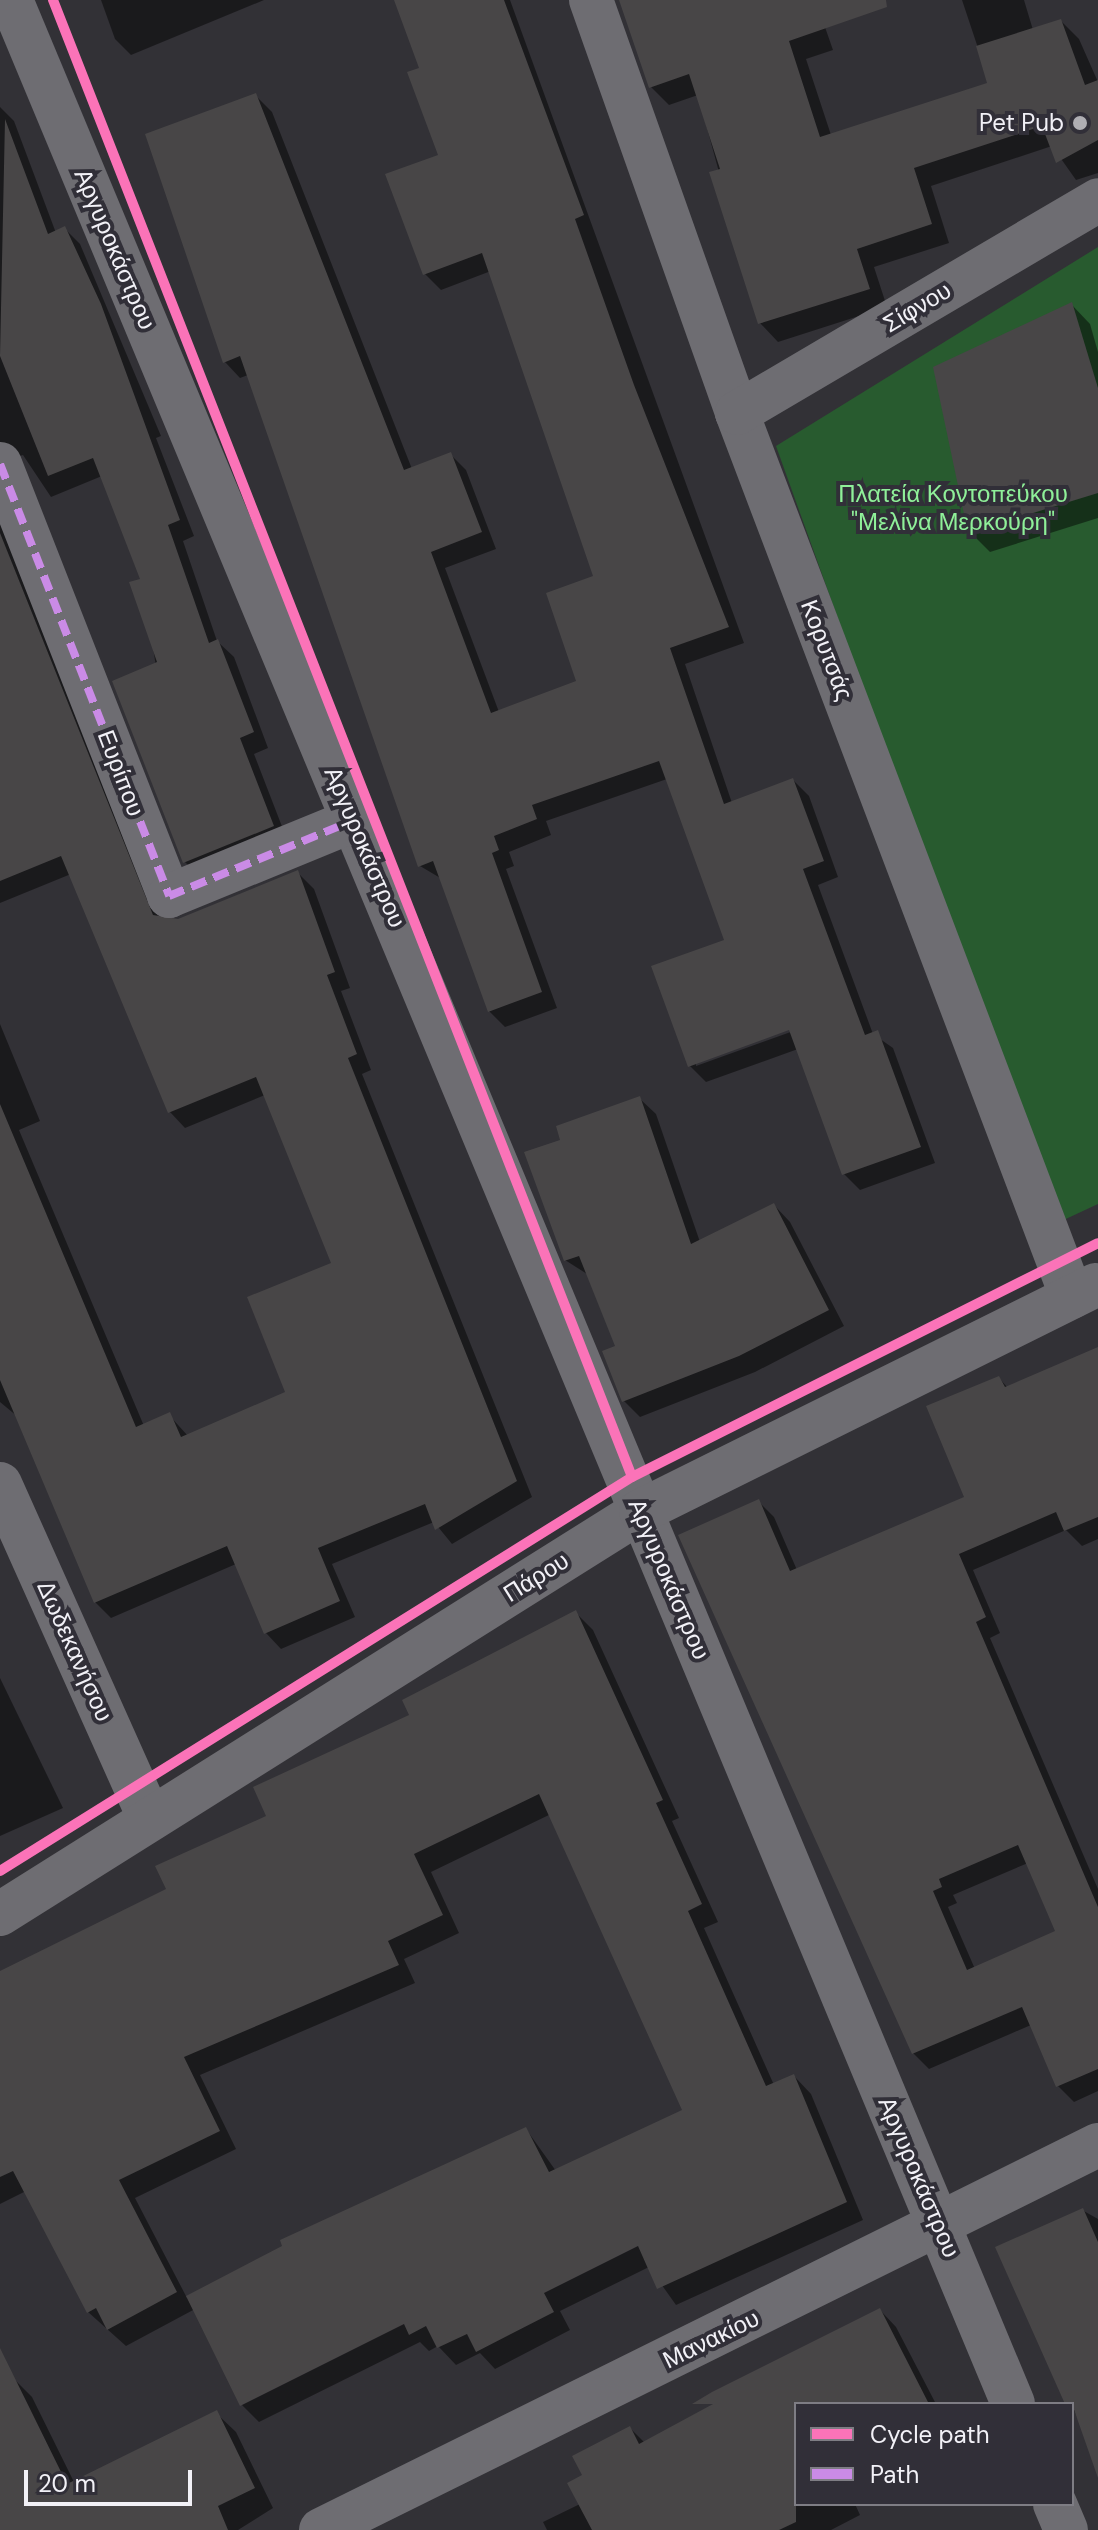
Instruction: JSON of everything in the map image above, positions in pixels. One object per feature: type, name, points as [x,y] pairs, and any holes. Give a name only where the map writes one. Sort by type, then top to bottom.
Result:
[{"type":"street","name":"Αργυροκάστρου","points":[[11,0],[1012,2402]]},
{"type":"street","name":"Κορυτσάς","points":[[591,0],[737,413],[1085,1291]]},
{"type":"street","name":"Σίφνου","points":[[737,413],[1098,200]]},
{"type":"street","name":"Ευρίπου","points":[[0,464],[169,896],[354,820]]},
{"type":"street","name":"Πάρου","points":[[0,1914],[641,1511],[1085,1291]]},
{"type":"street","name":"Δωδεκανήσου","points":[[0,1484],[150,1819]]},
{"type":"street","name":"Μανακίου","points":[[321,2530],[940,2227],[1098,2145]]},
{"type":"street","points":[[1056,2506],[1066,2530]]},
{"type":"green space","name":"Πλατεία Κοντοπεύκου \"Μελίνα Μερκούρη\"","points":[[1098,247],[1098,1204],[1055,1224],[776,446]]},
{"type":"building","points":[[394,0],[504,0],[584,215],[575,219],[634,385],[729,627],[670,648],[724,804],[793,778],[824,861],[803,869],[865,1035],[878,1030],[921,1147],[842,1175],[789,1030],[688,1067],[651,966],[724,940],[659,761],[532,805],[537,819],[494,836],[499,850],[492,853],[542,992],[488,1012],[433,861],[418,867],[240,356],[223,363],[145,134],[256,93],[404,470],[451,452],[482,532],[431,552],[491,713],[576,681],[546,593],[593,576],[482,253],[423,275],[385,174],[438,155],[407,72],[419,68]]},
{"type":"building","points":[[619,0],[886,0],[887,7],[789,41],[820,137],[987,83],[976,46],[1061,19],[1085,85],[1098,80],[1098,140],[1056,163],[1042,126],[914,168],[932,224],[857,249],[870,289],[758,324],[709,172],[720,169],[689,74],[649,88]]},
{"type":"building","points":[[5,119],[48,234],[65,226],[101,304],[180,520],[168,525],[209,643],[218,639],[254,732],[240,738],[274,826],[183,863],[112,681],[157,662],[129,582],[140,579],[93,458],[48,476],[0,356]]},
{"type":"building","points":[[1072,302],[1098,388],[1098,493],[968,533],[933,367]]},
{"type":"building","points":[[0,533],[153,915],[178,919],[298,870],[335,972],[327,975],[357,1054],[348,1058],[517,1481],[435,1530],[425,1504],[318,1548],[340,1601],[264,1634],[227,1546],[94,1603],[0,1380],[0,1104],[136,1427],[170,1412],[181,1437],[285,1392],[247,1297],[331,1263],[256,1077],[168,1113],[61,856],[0,881]]},
{"type":"building","points":[[640,1096],[691,1244],[774,1203],[829,1310],[739,1356],[622,1402],[602,1351],[615,1346],[579,1256],[564,1261],[524,1152],[560,1140],[556,1126]]},
{"type":"building","points":[[1098,1347],[1098,1517],[1064,1531],[1056,1512],[959,1554],[986,1617],[976,1622],[1098,1907],[1098,2069],[1056,2087],[1022,2007],[912,2054],[678,1535],[759,1499],[790,1571],[964,1497],[926,1406],[999,1376],[1005,1387]],"holes":[[[1018,1845],[1055,1931],[967,1970],[933,1891],[942,1887],[939,1879]]]},
{"type":"building","points":[[576,1610],[663,1800],[656,1803],[702,1904],[688,1911],[766,2086],[794,2074],[847,2202],[657,2289],[638,2246],[544,2293],[554,2312],[476,2352],[467,2334],[437,2348],[426,2326],[409,2335],[404,2324],[240,2406],[186,2296],[282,2246],[280,2240],[526,2127],[549,2172],[682,2110],[539,1794],[414,1854],[443,1915],[388,1941],[399,1965],[184,2057],[220,2131],[119,2180],[177,2292],[107,2330],[96,2308],[87,2313],[13,2171],[0,2177],[0,1971],[166,1889],[155,1866],[266,1816],[253,1787],[409,1715],[402,1700]]},
{"type":"building","points":[[1083,2208],[1098,2242],[1098,2478],[1074,2402],[1064,2402],[995,2247]]},
{"type":"building","points":[[880,2308],[928,2402],[794,2402],[796,2522],[779,2530],[592,2530],[567,2483],[582,2475],[572,2456],[630,2426],[639,2444],[713,2404],[692,2404]]},
{"type":"building","points":[[0,2348],[67,2484],[217,2410],[255,2488],[218,2506],[228,2530],[0,2530]]},
{"type":"marked path","points":[[0,464],[169,896],[354,820]]},
{"type":"cycle path","points":[[53,0],[632,1477]]},
{"type":"cycle path","points":[[0,1871],[632,1477],[1098,1243]]},
{"type":"place","name":"Pet Pub","points":[[1080,123]]}]
